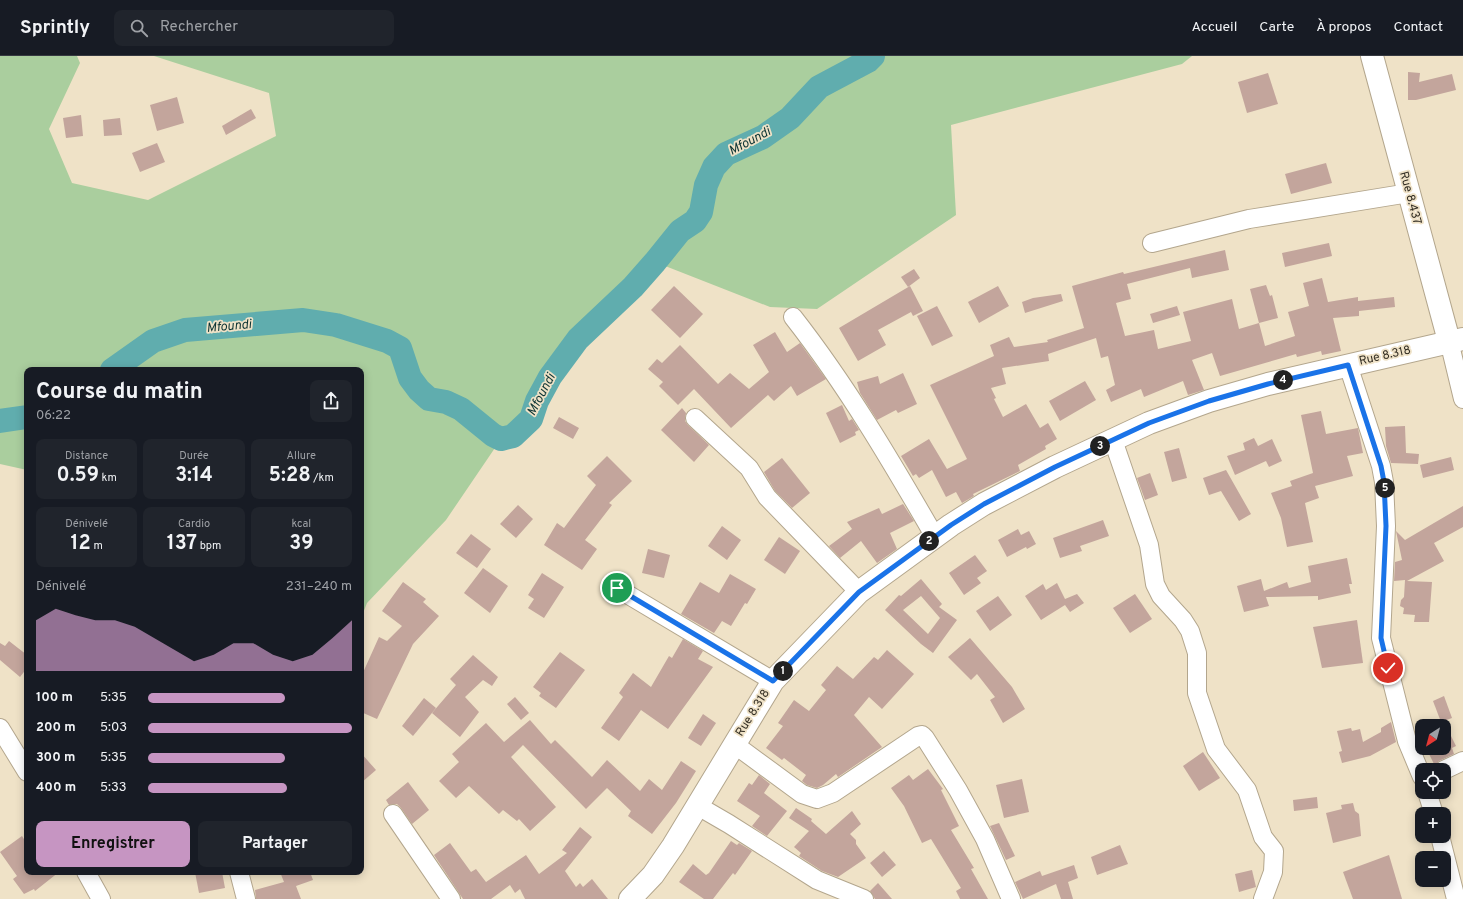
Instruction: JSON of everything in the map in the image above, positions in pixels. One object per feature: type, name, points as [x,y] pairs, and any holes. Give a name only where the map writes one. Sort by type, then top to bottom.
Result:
[{"type":"main road","name":"Rue 8.437","points":[[1372,56],[1409,193],[1456,340]]},
{"type":"main road","name":"Rue 8.318","points":[[630,899],[653,875],[698,806],[773,681],[859,592],[935,537],[984,504],[1055,467],[1149,423],[1209,401],[1268,384],[1456,340]]},
{"type":"street","points":[[1152,243],[1249,219],[1409,193]]},
{"type":"street","points":[[793,317],[840,379],[935,537]]},
{"type":"street","points":[[1456,340],[1463,399]]},
{"type":"street","points":[[1348,365],[1381,466],[1384,482],[1386,526],[1381,638],[1408,741],[1417,763]]},
{"type":"street","points":[[695,418],[749,468],[767,497],[859,592]]},
{"type":"street","points":[[1113,440],[1149,545],[1155,584],[1160,596],[1183,620],[1190,631],[1197,653],[1197,693],[1216,749],[1247,790],[1263,837],[1274,851],[1273,872],[1263,899]]},
{"type":"street","points":[[617,588],[773,681]]},
{"type":"street","points":[[0,728],[24,761]]},
{"type":"street","points":[[734,744],[802,794],[817,799],[833,793],[918,736],[922,735],[958,790],[982,832],[993,854],[1011,899]]},
{"type":"street","points":[[1451,767],[1463,761]]},
{"type":"street","points":[[698,806],[817,880],[864,899]]},
{"type":"street","points":[[393,814],[452,899]]},
{"type":"street","points":[[1442,843],[1456,899]]},
{"type":"street","points":[[88,875],[101,899]]},
{"type":"street","points":[[241,875],[246,899]]},
{"type":"green space","points":[[0,56],[77,56],[80,63],[49,129],[72,183],[148,200],[276,136],[269,93],[154,56],[1192,56],[1182,64],[951,125],[956,215],[817,309],[770,307],[655,262],[573,346],[550,377],[526,424],[513,436],[501,439],[446,520],[367,603],[364,610],[364,367],[24,367],[24,469],[0,464]]},
{"type":"building","points":[[1408,72],[1420,73],[1419,82],[1452,74],[1456,90],[1416,100],[1408,100]]},
{"type":"building","points":[[1268,73],[1278,104],[1247,113],[1238,82]]},
{"type":"building","points":[[177,97],[184,123],[157,131],[150,105]]},
{"type":"building","points":[[251,109],[256,118],[226,135],[222,126]]},
{"type":"building","points":[[81,115],[83,136],[66,138],[63,118]]},
{"type":"building","points":[[120,118],[122,135],[104,136],[103,120]]},
{"type":"building","points":[[157,143],[165,162],[140,172],[132,153]]},
{"type":"building","points":[[1326,163],[1332,183],[1291,194],[1285,174]]},
{"type":"building","points":[[1329,243],[1332,256],[1285,267],[1282,253]]},
{"type":"building","points":[[1225,250],[1229,270],[1192,278],[1190,268],[1127,284],[1131,299],[1116,303],[1125,336],[1154,330],[1158,349],[1191,341],[1183,312],[1232,299],[1239,329],[1259,323],[1265,346],[1295,336],[1288,312],[1309,306],[1303,283],[1322,278],[1328,302],[1358,297],[1358,301],[1394,297],[1395,307],[1359,311],[1359,316],[1333,318],[1341,351],[1322,355],[1321,351],[1297,357],[1296,354],[1220,376],[1212,353],[1192,360],[1204,390],[1188,395],[1183,381],[1144,397],[1141,389],[1111,402],[1106,390],[1115,385],[1108,356],[1101,358],[1096,338],[1048,354],[1049,361],[1002,368],[1006,384],[991,388],[996,398],[994,399],[1003,417],[1026,404],[1040,428],[1048,423],[1057,439],[1045,446],[1046,449],[1018,465],[1020,471],[973,494],[974,496],[962,503],[956,492],[946,497],[932,470],[919,478],[916,474],[913,476],[901,456],[929,439],[947,469],[967,459],[930,385],[994,356],[990,345],[1009,337],[1014,347],[1048,342],[1047,340],[1084,328],[1072,286],[1123,272],[1124,274]]},
{"type":"building","points":[[914,269],[920,278],[908,287],[901,277]]},
{"type":"building","points":[[1266,285],[1270,296],[1272,295],[1278,318],[1259,323],[1250,289]]},
{"type":"building","points":[[674,286],[703,314],[680,338],[651,310]]},
{"type":"building","points":[[910,286],[923,311],[913,316],[911,312],[878,330],[886,345],[858,361],[839,328]]},
{"type":"building","points":[[998,286],[1009,306],[979,323],[968,302]]},
{"type":"building","points":[[1061,294],[1063,301],[1025,313],[1022,302],[1033,298]]},
{"type":"building","points":[[937,306],[953,336],[932,346],[917,316]]},
{"type":"building","points":[[1177,306],[1180,315],[1153,323],[1150,314]]},
{"type":"building","points":[[775,332],[787,352],[800,343],[826,379],[797,396],[791,386],[774,401],[768,395],[731,428],[694,389],[678,405],[659,386],[663,382],[648,369],[657,359],[662,363],[680,345],[718,384],[730,373],[749,389],[769,372],[753,345]]},
{"type":"building","points":[[903,373],[917,404],[898,413],[896,410],[877,420],[860,393],[857,382],[878,376],[880,384]]},
{"type":"building","points":[[1085,381],[1096,400],[1060,421],[1049,401]]},
{"type":"building","points":[[842,405],[849,421],[852,419],[859,430],[855,432],[856,435],[840,443],[826,413]]},
{"type":"building","points":[[682,408],[686,413],[685,421],[709,445],[694,462],[661,430]]},
{"type":"building","points":[[1321,411],[1326,434],[1358,428],[1363,453],[1347,456],[1353,476],[1315,486],[1319,498],[1305,503],[1313,542],[1287,547],[1281,518],[1271,493],[1292,486],[1290,481],[1313,473],[1301,415]]},
{"type":"building","points":[[559,417],[579,428],[573,439],[553,428]]},
{"type":"building","points":[[1405,426],[1406,453],[1419,454],[1418,464],[1391,463],[1386,446],[1385,427]]},
{"type":"building","points":[[1254,438],[1258,446],[1272,439],[1282,461],[1269,467],[1266,461],[1235,475],[1227,456],[1245,450],[1243,443]]},
{"type":"building","points":[[1179,448],[1187,478],[1172,482],[1164,452]]},
{"type":"building","points":[[607,456],[632,481],[609,503],[612,505],[585,540],[597,549],[582,570],[544,545],[557,523],[564,528],[596,485],[587,476]]},
{"type":"building","points":[[1451,457],[1454,470],[1423,478],[1420,465]]},
{"type":"building","points":[[782,458],[810,493],[792,508],[775,491],[764,472]]},
{"type":"building","points":[[1226,470],[1251,514],[1239,521],[1221,491],[1209,495],[1203,478]]},
{"type":"building","points":[[1150,473],[1158,495],[1145,500],[1137,478]]},
{"type":"building","points":[[903,504],[914,521],[890,533],[897,549],[877,563],[861,541],[840,558],[829,546],[852,529],[847,522],[879,508],[882,514]]},
{"type":"building","points":[[518,505],[533,519],[516,538],[500,524]]},
{"type":"building","points":[[1463,506],[1463,527],[1434,543],[1444,561],[1407,581],[1432,582],[1429,622],[1414,622],[1415,615],[1403,614],[1404,608],[1400,606],[1401,600],[1404,597],[1405,580],[1394,581],[1395,562],[1402,560],[1396,531],[1405,540]]},
{"type":"building","points":[[1103,520],[1109,536],[1080,546],[1082,551],[1060,558],[1053,538]]},
{"type":"building","points":[[722,526],[741,540],[727,560],[708,546]]},
{"type":"building","points":[[1018,529],[1021,535],[1029,531],[1036,544],[1027,549],[1026,547],[1007,557],[998,540]]},
{"type":"building","points":[[471,534],[491,549],[477,568],[456,553]]},
{"type":"building","points":[[779,537],[800,551],[785,574],[764,560]]},
{"type":"building","points":[[648,549],[670,555],[664,578],[642,573]]},
{"type":"building","points":[[975,555],[987,571],[977,578],[981,583],[964,595],[949,573]]},
{"type":"building","points":[[1347,558],[1352,584],[1349,584],[1351,593],[1318,600],[1318,596],[1266,597],[1269,606],[1244,612],[1237,586],[1261,579],[1264,591],[1287,582],[1289,588],[1311,582],[1308,566]]},
{"type":"building","points":[[483,568],[508,586],[490,613],[464,593]]},
{"type":"building","points":[[542,573],[564,587],[544,618],[528,608],[534,599],[528,595]]},
{"type":"building","points":[[730,574],[756,589],[747,604],[745,603],[731,626],[722,621],[714,633],[674,610],[681,614],[700,582],[719,593]]},
{"type":"building","points":[[921,579],[942,604],[939,607],[957,620],[933,653],[921,644],[885,610],[899,595],[901,596]],"holes":[[[921,596],[940,618],[928,634],[903,610]]]},
{"type":"building","points":[[403,582],[426,599],[423,602],[439,616],[413,644],[377,719],[364,713],[364,670],[379,637],[387,641],[402,626],[382,611]]},
{"type":"building","points":[[1057,583],[1065,599],[1077,594],[1084,603],[1070,612],[1065,605],[1041,620],[1025,596],[1043,584],[1046,590]]},
{"type":"building","points":[[1135,594],[1152,619],[1130,633],[1113,608]]},
{"type":"building","points":[[998,596],[1012,615],[990,631],[976,611]]},
{"type":"building","points":[[1357,620],[1363,663],[1322,668],[1313,627]]},
{"type":"building","points":[[970,638],[1012,687],[1025,709],[1003,723],[990,700],[995,697],[977,674],[971,680],[948,657]]},
{"type":"building","points":[[683,639],[703,651],[698,659],[713,667],[668,729],[641,710],[619,741],[601,728],[623,697],[619,693],[633,673],[651,687],[669,656],[672,658]]},
{"type":"building","points":[[9,641],[24,653],[24,672],[20,677],[0,660],[0,643],[5,646]]},
{"type":"building","points":[[887,650],[914,674],[882,709],[869,697],[854,715],[882,747],[838,777],[836,774],[823,785],[817,788],[807,785],[802,781],[806,775],[784,758],[782,760],[766,748],[783,726],[778,723],[794,700],[809,711],[826,690],[821,685],[837,666],[853,679],[874,657],[878,660]]},
{"type":"building","points":[[560,652],[585,670],[556,708],[539,696],[541,693],[533,687]]},
{"type":"building","points":[[473,655],[498,677],[492,686],[483,680],[465,697],[479,712],[460,737],[432,713],[456,685],[450,679]]},
{"type":"building","points":[[1444,696],[1452,718],[1440,719],[1433,701]]},
{"type":"building","points":[[515,697],[529,713],[521,720],[507,704]]},
{"type":"building","points":[[424,698],[436,708],[413,736],[402,726]]},
{"type":"building","points":[[703,714],[716,723],[701,746],[688,738]]},
{"type":"building","points":[[530,720],[551,744],[555,740],[592,777],[607,760],[640,791],[649,779],[662,790],[681,761],[696,771],[676,803],[652,834],[628,816],[631,811],[607,788],[586,809],[523,745],[511,757],[556,807],[530,831],[519,819],[517,821],[503,810],[499,814],[469,786],[456,798],[439,781],[459,762],[452,754],[486,723],[504,742]]},
{"type":"building","points":[[1391,722],[1396,742],[1370,756],[1342,763],[1339,752],[1342,751],[1337,731],[1351,728],[1352,731],[1360,729],[1363,742],[1381,732],[1381,728]]},
{"type":"building","points":[[1451,736],[1456,746],[1452,748],[1454,754],[1437,763],[1434,763],[1430,755],[1451,755]]},
{"type":"building","points":[[1203,752],[1220,778],[1199,791],[1183,766]]},
{"type":"building","points":[[364,756],[376,770],[364,780]]},
{"type":"building","points":[[928,769],[943,789],[941,790],[959,826],[951,830],[974,868],[971,869],[988,899],[960,899],[956,891],[961,888],[931,839],[922,843],[904,806],[891,788],[909,775],[913,780]]},
{"type":"building","points":[[759,775],[770,784],[764,793],[787,811],[767,836],[752,826],[760,816],[737,801],[749,783],[752,785]]},
{"type":"building","points":[[1022,779],[1029,812],[1004,818],[996,785]]},
{"type":"building","points":[[408,782],[429,810],[412,824],[397,804],[389,805],[386,800]]},
{"type":"building","points":[[1317,797],[1318,808],[1294,811],[1293,800]]},
{"type":"building","points":[[1353,803],[1355,811],[1359,814],[1361,836],[1333,843],[1326,813],[1342,809],[1341,805]]},
{"type":"building","points":[[796,808],[812,819],[811,821],[826,834],[852,811],[861,824],[850,834],[856,840],[856,844],[866,858],[838,877],[822,871],[799,856],[801,853],[794,847],[809,831],[789,818]]},
{"type":"building","points":[[999,823],[1015,856],[1006,860],[990,826]]},
{"type":"building","points":[[580,827],[592,837],[565,871],[576,887],[580,883],[583,887],[592,879],[608,899],[525,899],[520,889],[515,893],[510,885],[491,899],[463,899],[434,855],[450,843],[471,872],[476,869],[486,882],[526,855],[539,874],[567,853],[562,850]]},
{"type":"building","points":[[22,836],[24,839],[24,875],[55,875],[35,891],[34,889],[24,894],[13,879],[17,876],[0,852]]},
{"type":"building","points":[[731,841],[737,845],[739,843],[752,851],[735,875],[733,873],[713,899],[704,899],[679,882],[693,864],[706,875],[709,873]]},
{"type":"building","points":[[1120,845],[1128,864],[1097,875],[1091,857]]},
{"type":"building","points":[[884,851],[896,865],[882,877],[870,863]]},
{"type":"building","points":[[1389,855],[1402,899],[1353,899],[1343,872]]},
{"type":"building","points":[[1074,865],[1078,878],[1068,882],[1073,899],[1061,899],[1056,884],[1023,899],[1015,882],[1040,871],[1042,876]]},
{"type":"building","points":[[1252,870],[1256,887],[1239,892],[1235,874]]},
{"type":"building","points":[[196,875],[223,875],[225,888],[199,893]]},
{"type":"building","points":[[281,875],[311,875],[313,880],[296,886],[301,899],[256,899],[255,890],[284,882]]},
{"type":"building","points":[[878,883],[892,899],[875,899],[870,891]]},
{"type":"waterway","name":"Mfoundi","points":[[116,367],[153,341],[185,330],[303,320],[336,325],[387,341],[400,348],[410,378],[419,390],[429,399],[446,402],[461,409],[493,435],[501,439],[513,436],[531,419],[537,401],[550,377],[578,339],[633,287],[680,231],[695,221],[701,212],[706,185],[714,167],[726,154],[763,137],[790,118],[819,87],[868,61],[873,56]]},
{"type":"waterway","name":"Mfoundi","points":[[0,421],[24,417]]},
{"type":"route","points":[[617,588],[773,681],[803,648],[859,592],[951,525],[984,504],[1055,467],[1149,423],[1209,401],[1268,384],[1348,365],[1381,466],[1384,482],[1386,526],[1380,621],[1381,638],[1388,668]]}]
